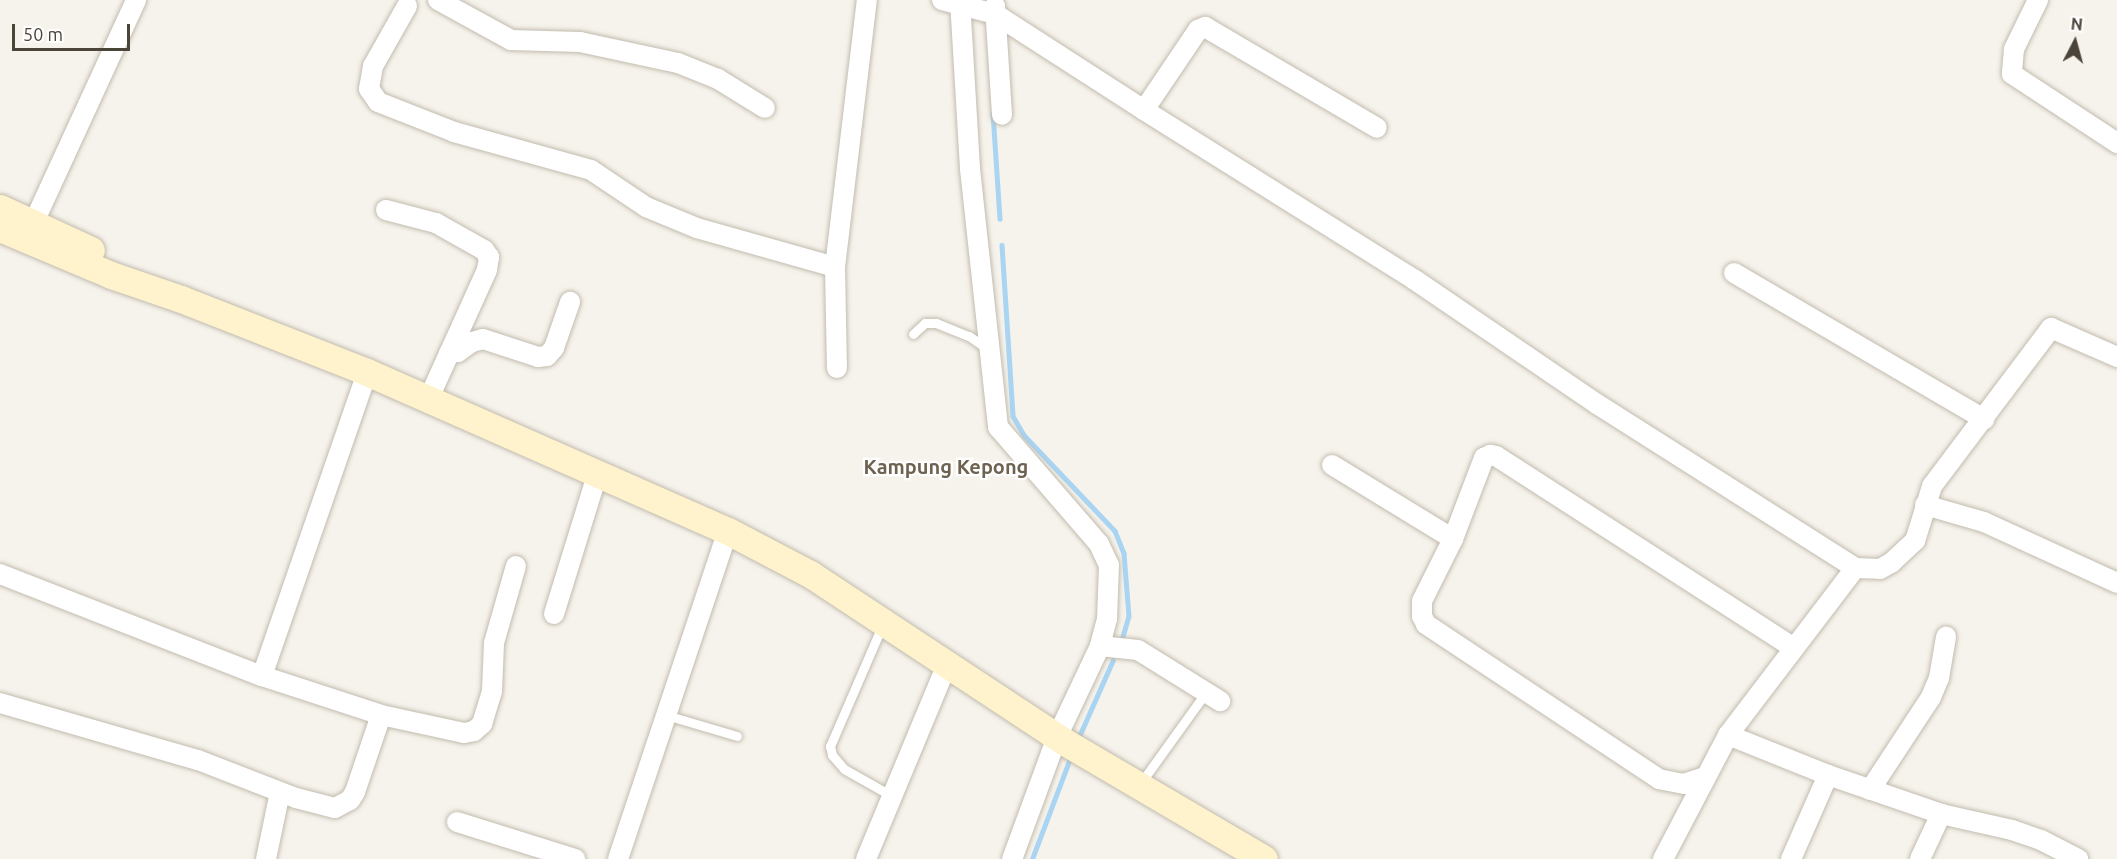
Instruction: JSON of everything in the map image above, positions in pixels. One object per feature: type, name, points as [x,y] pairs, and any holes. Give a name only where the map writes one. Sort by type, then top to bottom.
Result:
[{"type":"main road","points":[[0,208],[37,235]]},
{"type":"main road","points":[[0,228],[37,235],[117,262],[181,299],[429,398],[728,531],[810,574],[1060,739],[1264,859]]},
{"type":"street","points":[[37,235],[136,0]]},
{"type":"street","points":[[438,0],[511,40],[580,42],[678,63],[718,79],[765,108]]},
{"type":"street","points":[[837,368],[835,267],[867,0]]},
{"type":"street","points":[[2038,0],[2014,49],[2012,74],[2117,142]]},
{"type":"street","points":[[404,2],[373,66],[369,89],[378,102],[454,132],[591,170],[646,207],[697,228],[835,267]]},
{"type":"street","points":[[1012,859],[1100,646],[1107,619],[1109,565],[1099,544],[998,427],[970,169],[957,3],[993,9],[1144,110],[1415,280],[1597,404],[1855,568],[1880,568],[1891,563],[1915,541],[1932,486],[1984,420],[2051,328],[2117,357]]},
{"type":"street","points":[[993,9],[1002,116]]},
{"type":"street","points":[[1144,110],[1198,30],[1205,27],[1377,128]]},
{"type":"street","points":[[386,210],[421,217],[435,223],[484,250],[489,257],[487,270],[429,398]]},
{"type":"street","points":[[1734,273],[1984,420]]},
{"type":"street","points":[[449,352],[458,352],[472,342],[483,339],[543,357],[554,348],[570,302]]},
{"type":"street","points":[[262,675],[367,372]]},
{"type":"street","points":[[1705,777],[1684,784],[1659,779],[1426,624],[1422,616],[1422,601],[1453,539],[1484,458],[1490,455],[1496,456],[1794,648]]},
{"type":"street","points":[[1332,465],[1453,539]]},
{"type":"street","points":[[554,614],[598,472]]},
{"type":"street","points":[[1925,505],[1984,522],[2117,583]]},
{"type":"street","points":[[618,859],[728,531]]},
{"type":"street","points":[[0,574],[262,675],[381,715],[448,732],[464,733],[480,728],[492,691],[494,643],[516,566]]},
{"type":"street","points":[[1663,859],[1728,735],[1855,568]]},
{"type":"street","points":[[1870,790],[1931,697],[1939,678],[1946,637]]},
{"type":"street","points":[[1100,646],[1138,650],[1213,697]]},
{"type":"street","points":[[866,859],[947,664]]},
{"type":"street","points":[[0,703],[198,760],[280,792],[325,806],[343,805],[350,800],[360,780],[381,715]]},
{"type":"street","points":[[1728,735],[1828,776],[1941,814],[2012,830],[2041,840],[2078,859]]},
{"type":"street","points":[[1791,859],[1828,776]]},
{"type":"street","points":[[266,859],[280,792]]},
{"type":"street","points":[[1920,859],[1941,814]]},
{"type":"street","points":[[457,822],[575,859]]},
{"type":"lane","points":[[913,334],[925,323],[936,323],[959,331],[989,350]]},
{"type":"lane","points":[[884,624],[830,746],[832,755],[844,769],[892,795]]},
{"type":"lane","points":[[1139,786],[1213,697]]},
{"type":"lane","points":[[666,715],[737,736]]},
{"type":"waterway","points":[[993,113],[1000,219]]},
{"type":"waterway","points":[[1002,245],[1013,416],[1024,435],[1115,531],[1124,553],[1129,616],[1121,644]]},
{"type":"waterway","points":[[1078,739],[1113,660]]},
{"type":"waterway","points":[[1032,859],[1071,756]]},
{"type":"district","name":"Kampung Kepong","points":[[946,466]]}]
